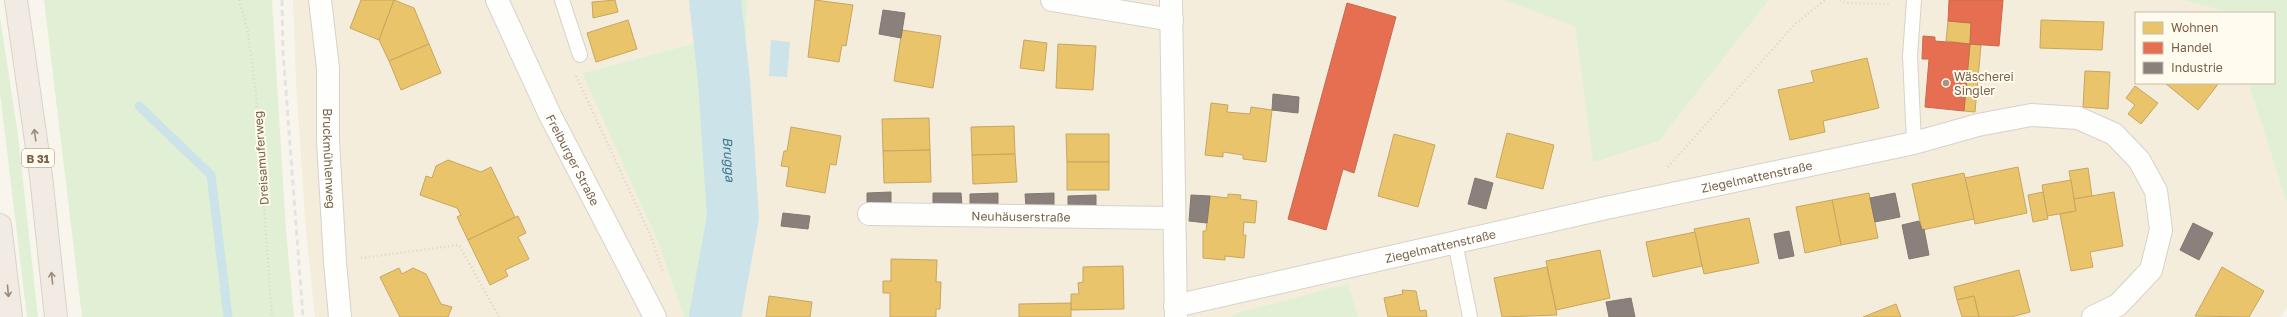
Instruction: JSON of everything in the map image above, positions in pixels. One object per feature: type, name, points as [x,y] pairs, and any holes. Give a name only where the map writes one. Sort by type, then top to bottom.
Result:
[{"type":"highway","name":"B 31","points":[[16,0],[40,176],[56,317]]},
{"type":"highway","points":[[0,225],[11,317]]},
{"type":"street","name":"Bruckmühlenweg","points":[[320,0],[328,68],[328,141],[335,262],[340,317]]},
{"type":"street","name":"Freiburger Straße","points":[[497,0],[550,115],[655,317]]},
{"type":"street","points":[[1052,0],[1172,10],[1173,218],[1176,312]]},
{"type":"street","name":"Ziegelmattenstraße","points":[[1176,312],[1455,242],[1914,142],[1978,125],[2031,115],[2078,118],[2114,134],[2139,160],[2156,191],[2161,230],[2151,270],[2118,305],[2093,317]]},
{"type":"street","name":"Neuhäuserstraße","points":[[869,214],[1173,218]]},
{"type":"lane","points":[[562,0],[580,55]]},
{"type":"lane","points":[[1913,2],[1910,56],[1914,142]]},
{"type":"lane","points":[[1455,242],[1470,317]]},
{"type":"path","name":"Dreisamuferweg","points":[[239,0],[248,32],[256,95],[272,317]]},
{"type":"path","points":[[1667,168],[1795,24],[1825,0]]},
{"type":"path","points":[[1840,0],[1848,3],[1913,2]]},
{"type":"path","points":[[574,71],[652,239],[664,274]]},
{"type":"path","points":[[335,262],[378,254],[459,245],[499,317]]},
{"type":"shaded area","points":[[293,0],[695,0],[700,42],[582,73],[658,242],[684,317],[315,317],[306,232],[296,82]]},
{"type":"shaded area","points":[[747,0],[1503,0],[1575,25],[1593,163],[1659,141],[1769,0],[2182,0],[2225,12],[2135,12],[2135,84],[2248,84],[2287,203],[2287,307],[2281,317],[737,317],[744,236]]},
{"type":"green space","points":[[44,0],[272,0],[286,231],[294,317],[82,317]]},
{"type":"green space","points":[[695,0],[747,0],[744,236],[736,317],[684,317],[658,242],[582,73],[700,42]]},
{"type":"green space","points":[[1503,0],[1769,0],[1659,141],[1593,163],[1575,26]]},
{"type":"green space","points":[[2182,0],[2287,0],[2287,203],[2248,84],[2275,84],[2275,12],[2224,11]]},
{"type":"green space","points":[[0,17],[18,135],[38,317],[27,317],[0,93]]},
{"type":"green space","points":[[1348,284],[1358,317],[1231,317],[1237,313]]},
{"type":"water","points":[[771,40],[790,42],[787,77],[769,76]]},
{"type":"building: Wohnen","points":[[361,0],[394,0],[379,40],[350,28]]},
{"type":"building: Wohnen","points":[[394,0],[414,8],[429,44],[389,61],[379,40]]},
{"type":"building: Wohnen","points":[[615,0],[618,12],[593,18],[592,2]]},
{"type":"building: Wohnen","points":[[815,0],[853,5],[846,46],[842,45],[839,62],[808,57]]},
{"type":"building: Wohnen","points":[[628,20],[637,49],[596,62],[587,33]]},
{"type":"building: Wohnen","points":[[2041,20],[2104,22],[2102,50],[2040,48]]},
{"type":"building: Wohnen","points":[[1948,21],[1971,23],[1970,44],[1946,41]]},
{"type":"building: Wohnen","points":[[902,30],[941,36],[933,88],[894,81]]},
{"type":"building: Wohnen","points":[[1024,40],[1047,43],[1044,71],[1020,68]]},
{"type":"building: Wohnen","points":[[429,44],[441,73],[401,90],[389,61]]},
{"type":"building: Wohnen","points":[[1058,44],[1096,46],[1093,90],[1056,88]]},
{"type":"building: Wohnen","points":[[1970,44],[1981,45],[1975,112],[1964,111]]},
{"type":"building: Wohnen","points":[[1867,58],[1879,108],[1823,121],[1825,132],[1790,140],[1778,90],[1814,82],[1811,71]]},
{"type":"building: Wohnen","points":[[2085,71],[2110,72],[2108,109],[2083,107]]},
{"type":"building: Wohnen","points":[[2166,84],[2218,84],[2198,110]]},
{"type":"building: Wohnen","points":[[2135,86],[2158,103],[2141,124],[2128,114],[2135,105],[2126,98]]},
{"type":"building: Wohnen","points":[[1211,103],[1228,105],[1227,112],[1250,114],[1251,107],[1272,110],[1266,162],[1243,159],[1243,155],[1223,152],[1223,157],[1205,155]]},
{"type":"building: Wohnen","points":[[929,118],[930,150],[883,151],[882,119]]},
{"type":"building: Wohnen","points":[[1014,126],[1015,154],[972,155],[971,127]]},
{"type":"building: Wohnen","points":[[791,127],[841,136],[836,165],[830,164],[825,193],[786,186],[789,167],[781,166],[784,151],[787,151]]},
{"type":"building: Wohnen","points":[[1507,133],[1554,145],[1543,189],[1496,177]]},
{"type":"building: Wohnen","points":[[1066,134],[1109,134],[1109,162],[1067,162]]},
{"type":"building: Wohnen","points":[[1394,134],[1435,145],[1418,207],[1378,196]]},
{"type":"building: Wohnen","points":[[930,150],[931,182],[884,183],[883,151]]},
{"type":"building: Wohnen","points":[[1015,154],[1017,182],[973,184],[972,155]]},
{"type":"building: Wohnen","points":[[448,160],[481,172],[491,167],[515,217],[468,240],[457,217],[461,215],[457,208],[420,195],[426,176],[432,178],[436,166]]},
{"type":"building: Wohnen","points":[[1067,162],[1109,162],[1109,190],[1067,190]]},
{"type":"building: Wohnen","points":[[2018,167],[2027,213],[1975,224],[1965,178]]},
{"type":"building: Wohnen","points":[[2088,168],[2092,196],[2074,199],[2069,171]]},
{"type":"building: Wohnen","points":[[1964,173],[1974,219],[1922,230],[1912,184]]},
{"type":"building: Wohnen","points":[[2071,180],[2076,211],[2047,216],[2042,185]]},
{"type":"building: Wohnen","points":[[2043,192],[2048,219],[2033,222],[2028,195]]},
{"type":"building: Wohnen","points":[[2114,192],[2123,246],[2090,252],[2093,267],[2071,271],[2060,214],[2076,211],[2074,199]]},
{"type":"building: Wohnen","points":[[1869,193],[1878,238],[1841,245],[1832,200]]},
{"type":"building: Wohnen","points":[[1228,194],[1241,195],[1240,199],[1257,201],[1255,223],[1244,222],[1243,235],[1246,235],[1244,258],[1225,256],[1225,260],[1203,258],[1203,231],[1206,231],[1210,196],[1228,198]]},
{"type":"building: Wohnen","points":[[1832,200],[1841,245],[1805,253],[1796,207]]},
{"type":"building: Wohnen","points":[[518,216],[526,233],[518,237],[529,259],[505,270],[508,276],[490,285],[468,240]]},
{"type":"building: Wohnen","points":[[1749,218],[1759,263],[1704,274],[1694,229]]},
{"type":"building: Wohnen","points":[[1695,232],[1702,266],[1653,277],[1646,242]]},
{"type":"building: Wohnen","points":[[1600,250],[1610,298],[1556,310],[1546,261]]},
{"type":"building: Wohnen","points":[[891,259],[937,260],[936,282],[941,282],[940,309],[936,309],[936,317],[890,317],[890,293],[883,293],[883,281],[891,281]]},
{"type":"building: Wohnen","points":[[1123,266],[1124,309],[1071,310],[1071,294],[1079,294],[1078,283],[1083,282],[1083,267]]},
{"type":"building: Wohnen","points":[[1547,267],[1557,315],[1502,317],[1494,278]]},
{"type":"building: Wohnen","points":[[2222,267],[2264,291],[2249,317],[2195,316]]},
{"type":"building: Wohnen","points":[[399,268],[402,274],[413,268],[426,274],[441,304],[452,307],[448,317],[400,317],[380,277]]},
{"type":"building: Wohnen","points":[[2019,270],[2030,312],[2011,317],[1979,317],[1974,296],[1957,300],[1954,287]]},
{"type":"building: Wohnen","points":[[1402,290],[1416,291],[1420,311],[1426,310],[1427,317],[1388,317],[1384,298],[1403,294]]},
{"type":"building: Wohnen","points":[[769,296],[812,302],[810,317],[766,317]]},
{"type":"building: Wohnen","points":[[1974,296],[1979,317],[1962,317],[1957,300]]},
{"type":"building: Wohnen","points":[[1071,303],[1071,317],[1019,317],[1019,304]]},
{"type":"building: Wohnen","points":[[1896,304],[1901,317],[1863,317]]},
{"type":"building: Handel","points":[[1949,0],[2003,0],[1999,46],[1970,44],[1971,23],[1948,21]]},
{"type":"building: Handel","points":[[1347,3],[1396,17],[1354,173],[1343,169],[1326,230],[1288,219]]},
{"type":"building: Handel","name":"Wäscherei Singler","points":[[1923,36],[1935,37],[1935,41],[1970,44],[1964,111],[1925,107],[1929,59],[1922,59]]},
{"type":"building: Industrie","points":[[883,10],[905,13],[901,38],[879,34]]},
{"type":"building: Industrie","points":[[1273,94],[1299,97],[1298,113],[1272,110]]},
{"type":"building: Industrie","points":[[1475,178],[1493,183],[1486,209],[1468,204]]},
{"type":"building: Industrie","points":[[891,192],[891,206],[867,206],[867,193]]},
{"type":"building: Industrie","points":[[933,193],[961,193],[962,206],[933,206]]},
{"type":"building: Industrie","points":[[998,193],[998,207],[970,207],[970,194]]},
{"type":"building: Industrie","points":[[1054,193],[1054,207],[1026,207],[1025,194]]},
{"type":"building: Industrie","points":[[1895,193],[1900,217],[1875,222],[1870,198]]},
{"type":"building: Industrie","points":[[1096,195],[1096,209],[1068,209],[1068,196]]},
{"type":"building: Industrie","points":[[1191,195],[1210,196],[1207,223],[1189,221]]},
{"type":"building: Industrie","points":[[783,213],[810,216],[808,229],[781,226]]},
{"type":"building: Industrie","points":[[1919,221],[1922,230],[1924,229],[1929,255],[1909,259],[1902,225]]},
{"type":"building: Industrie","points":[[2193,223],[2213,233],[2199,260],[2180,250]]},
{"type":"building: Industrie","points":[[1789,231],[1794,256],[1779,259],[1774,234]]},
{"type":"building: Industrie","points":[[1631,298],[1635,317],[1609,317],[1606,302]]},
{"type":"waterway","name":"Brugga","points":[[715,0],[724,81],[733,217],[715,317]]},
{"type":"waterway","points":[[139,106],[211,175],[228,317]]},
{"type":"railway","points":[[282,0],[283,52],[303,317]]},
{"type":"place","name":"Wäscherei Singler","points":[[1946,83]]}]
